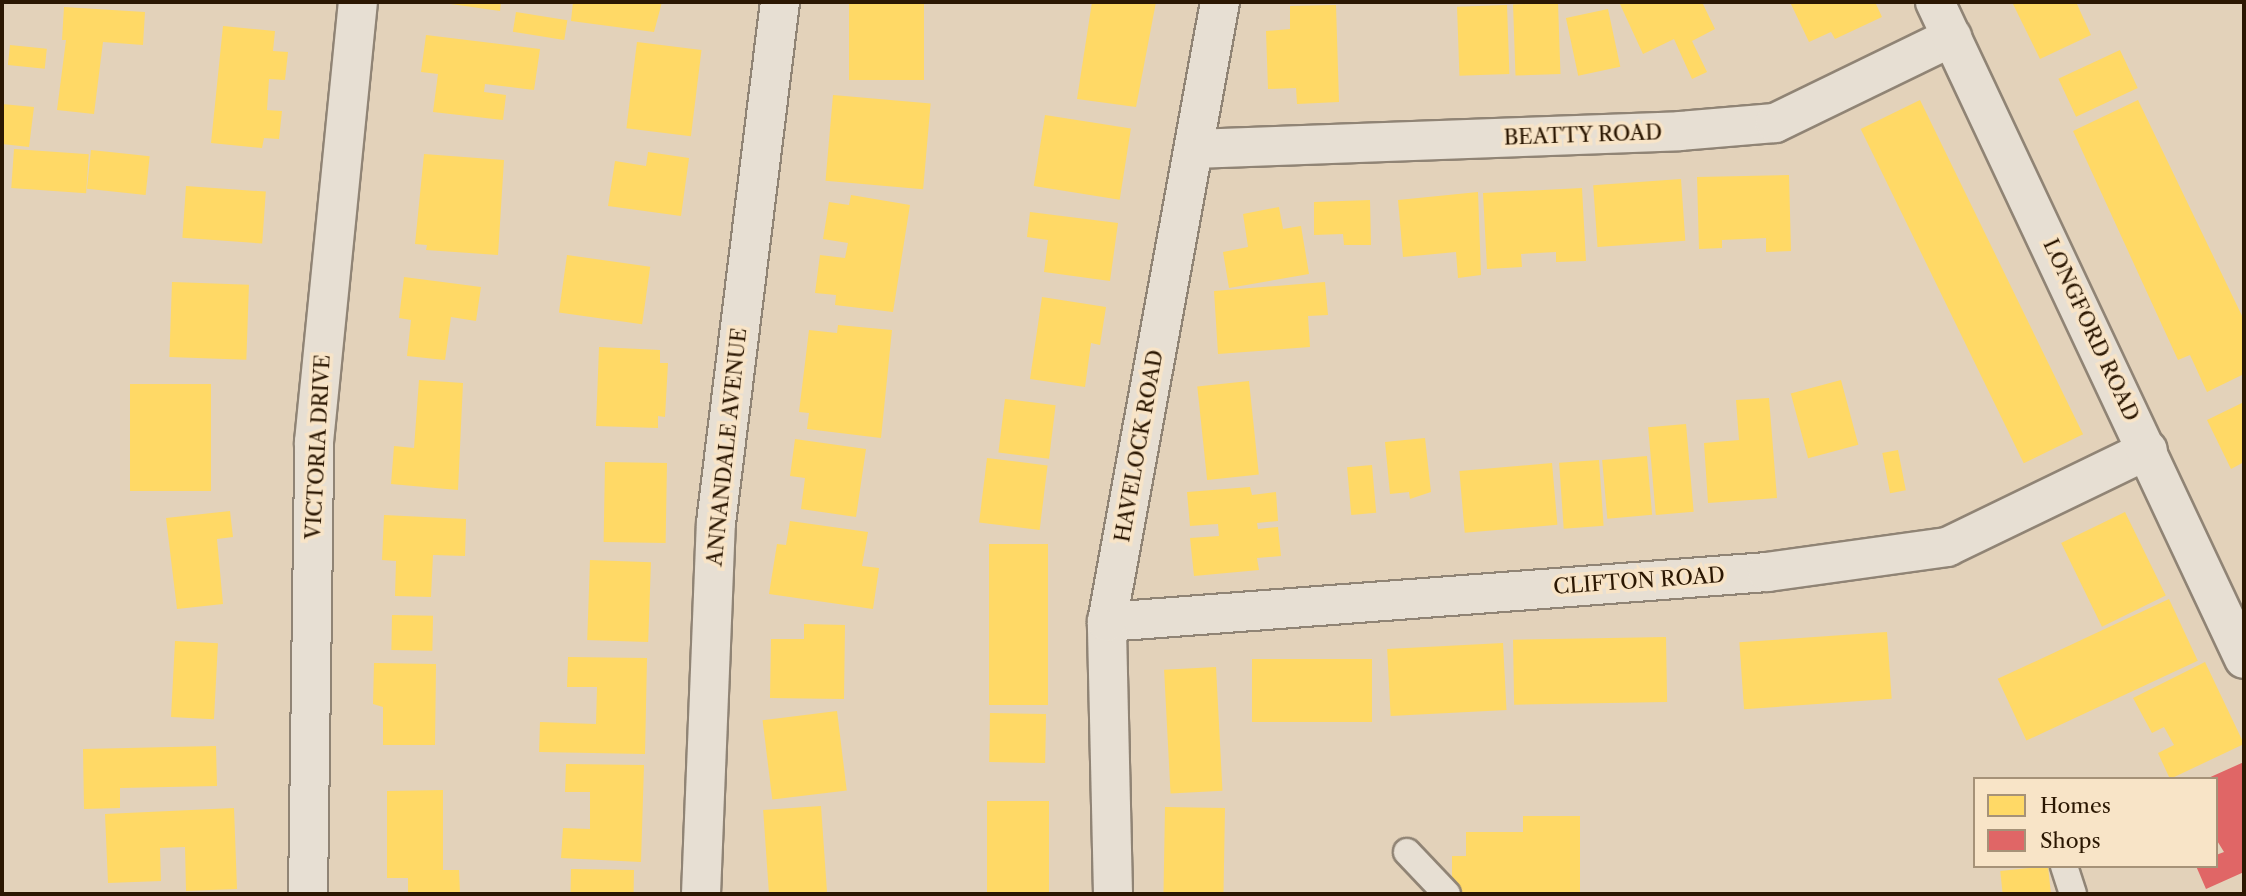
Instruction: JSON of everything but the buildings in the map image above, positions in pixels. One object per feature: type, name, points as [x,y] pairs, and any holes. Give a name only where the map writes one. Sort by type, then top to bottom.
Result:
[{"type":"street","name":"VICTORIA DRIVE","points":[[308,894],[314,442],[358,2]]},
{"type":"street","name":"ANNANDALE AVENUE","points":[[701,894],[716,523],[780,2]]},
{"type":"street","name":"HAVELOCK ROAD","points":[[1113,894],[1107,622],[1220,2]]},
{"type":"street","name":"LONGFORD ROAD","points":[[1935,2],[2244,659]]},
{"type":"street","name":"BEATTY ROAD","points":[[1194,149],[1680,131],[1775,122],[1952,37]]},
{"type":"street","name":"CLIFTON ROAD","points":[[1107,622],[1767,572],[1947,547],[2148,450]]},
{"type":"lane","points":[[1407,852],[1447,894]]},
{"type":"lane","points":[[2065,868],[2074,894]]}]
